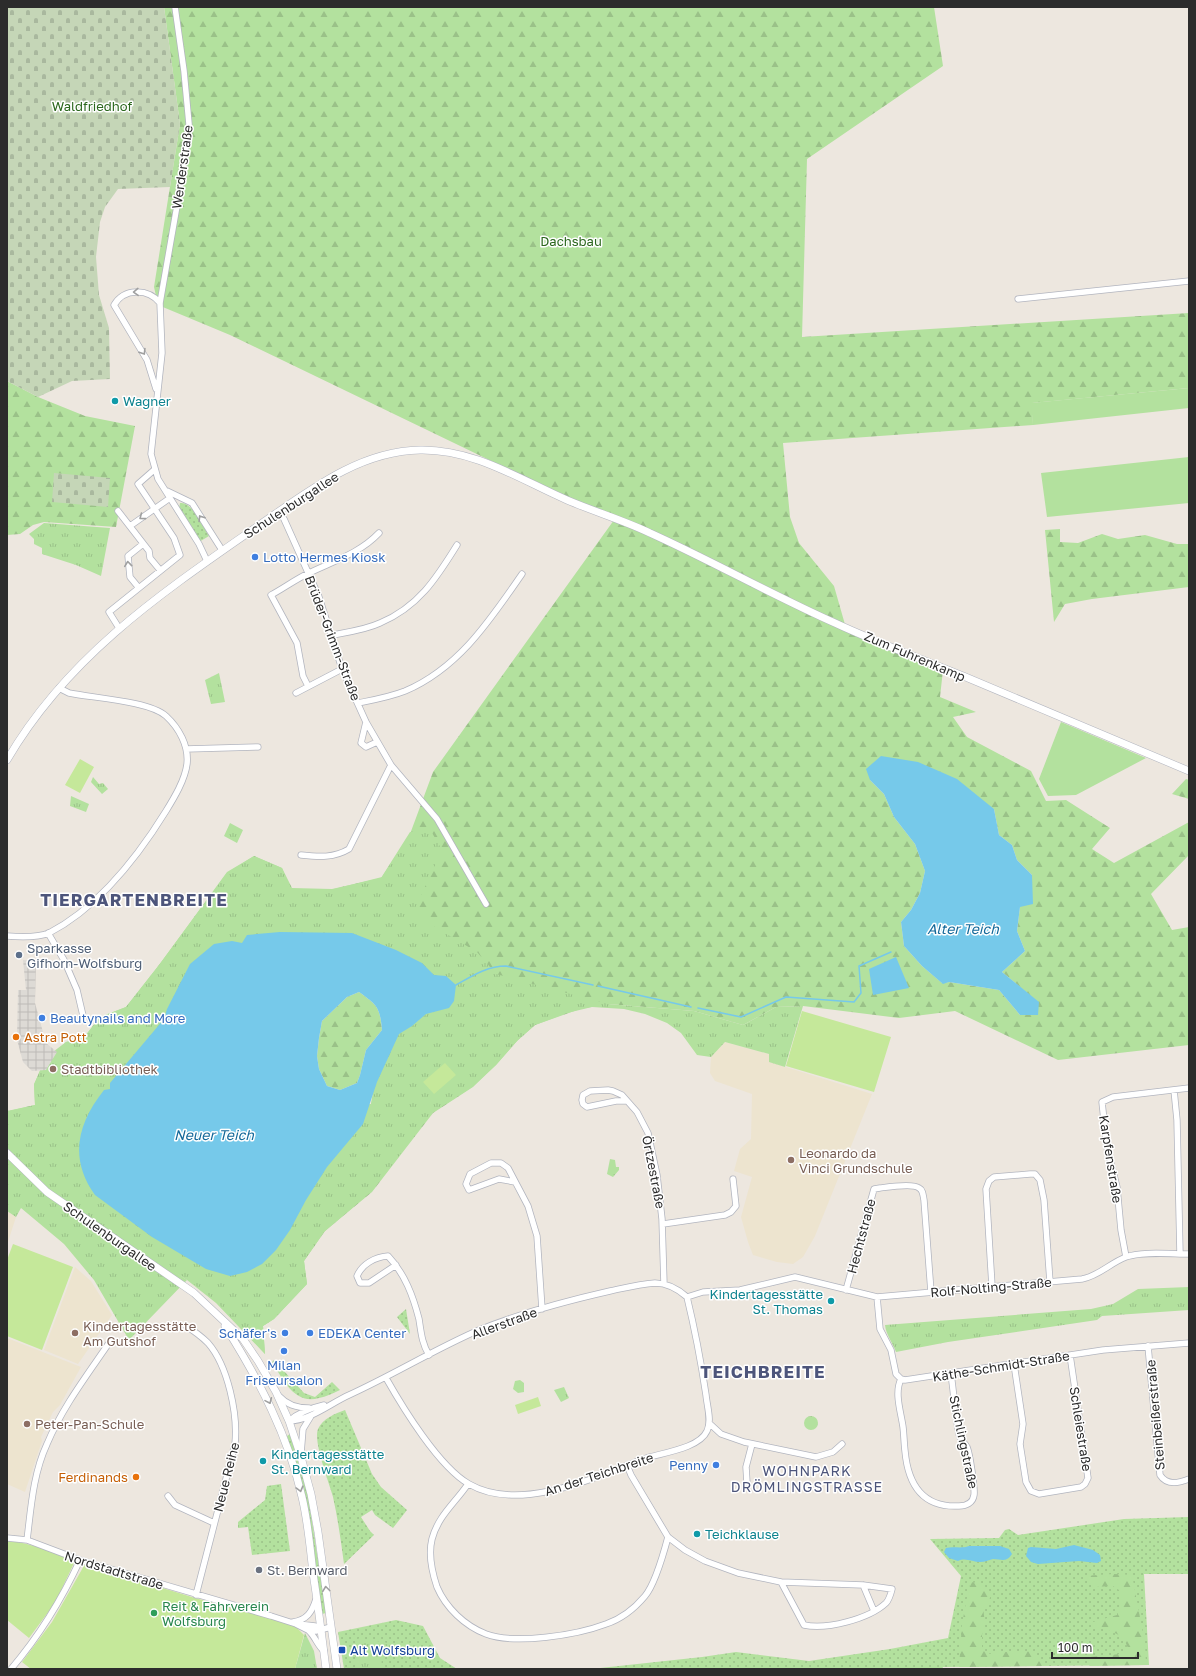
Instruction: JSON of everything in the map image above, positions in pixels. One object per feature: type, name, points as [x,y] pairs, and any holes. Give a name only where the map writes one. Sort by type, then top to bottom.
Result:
[{"type":"street","name":"Werderstraße","points":[[175,7],[184,71],[189,124],[178,200],[160,303],[162,353],[151,454],[154,470],[164,490],[199,544],[207,561]]},
{"type":"street","points":[[1018,299],[1189,281]]},
{"type":"street","name":"Werderstraße","points":[[157,395],[154,377],[147,360],[114,305],[123,295],[137,292],[148,294],[160,303]]},
{"type":"street","name":"Schulenburgallee","points":[[7,760],[34,719],[82,662],[142,609],[222,550],[320,484],[347,468],[378,456],[417,450],[438,450],[460,453],[489,462],[566,499],[646,531]]},
{"type":"street","points":[[119,628],[109,612],[180,555],[174,538],[138,484],[154,470]]},
{"type":"street","points":[[164,490],[192,503],[222,550]]},
{"type":"street","points":[[130,526],[170,498]]},
{"type":"street","points":[[118,511],[149,551],[150,558],[160,570]]},
{"type":"street","name":"Brüder-Grimm-Straße","points":[[279,512],[284,519],[308,574],[320,597],[342,669],[366,722],[391,764],[437,820],[486,904]]},
{"type":"street","name":"Zum Fuhrenkamp","points":[[646,531],[850,630],[1189,771]]},
{"type":"street","points":[[308,686],[303,676],[297,643],[271,595],[308,574],[337,562],[361,548],[379,533]]},
{"type":"street","points":[[139,588],[130,576],[128,556],[143,544]]},
{"type":"street","points":[[332,635],[379,624],[399,614],[424,593],[436,579],[457,545]]},
{"type":"street","points":[[358,703],[404,691],[425,681],[442,670],[463,652],[475,638],[522,574]]},
{"type":"street","points":[[296,693],[342,669]]},
{"type":"street","points":[[7,936],[31,936],[48,933],[81,912],[108,887],[123,872],[151,835],[177,793],[186,765],[186,749],[182,738],[166,716],[158,710],[140,705],[69,694],[59,688]]},
{"type":"street","points":[[366,722],[361,743],[366,747],[377,742]]},
{"type":"street","points":[[186,749],[258,747]]},
{"type":"street","points":[[301,855],[339,855],[349,849],[391,764]]},
{"type":"street","points":[[48,933],[64,960],[77,990],[84,1020]]},
{"type":"street","name":"Karpfenstraße","points":[[1126,1257],[1121,1230],[1117,1187],[1107,1148],[1102,1102],[1113,1097],[1189,1088]]},
{"type":"street","name":"Örtzestraße","points":[[627,1101],[612,1102],[587,1107],[583,1104],[582,1100],[583,1095],[590,1091],[614,1090],[622,1095],[637,1112],[648,1133],[657,1175],[663,1224],[664,1284]]},
{"type":"street","points":[[1174,1090],[1180,1254]]},
{"type":"street","name":"Schulenburgallee","points":[[7,1153],[47,1192],[194,1293],[243,1339],[258,1361],[276,1392],[289,1421],[311,1494],[318,1532],[337,1669]]},
{"type":"street","points":[[515,1182],[499,1179],[469,1190],[466,1184],[470,1174],[482,1167],[497,1162],[505,1165],[515,1182],[528,1206],[537,1236],[542,1309]]},
{"type":"street","points":[[992,1286],[986,1189],[989,1181],[994,1177],[1030,1174],[1035,1174],[1040,1180],[1044,1200],[1050,1282]]},
{"type":"street","name":"Örtzestraße","points":[[663,1224],[718,1216],[731,1212],[736,1206],[733,1179]]},
{"type":"street","name":"Hechtstraße","points":[[846,1290],[874,1189],[914,1186],[920,1188],[924,1200],[931,1292]]},
{"type":"street","name":"Rolf-Nolting-Straße","points":[[687,1297],[703,1292],[740,1290],[789,1278],[800,1277],[877,1297],[1092,1277],[1126,1257],[1135,1255],[1189,1254]]},
{"type":"street","points":[[396,1264],[369,1283],[360,1283],[357,1276],[360,1269],[380,1256],[388,1256],[396,1264],[411,1292],[425,1349],[429,1355]]},
{"type":"street","name":"Allerstraße","points":[[289,1421],[297,1421],[312,1411],[386,1378],[480,1330],[542,1309],[584,1297],[655,1283],[664,1284]]},
{"type":"street","points":[[664,1284],[674,1288],[687,1297],[700,1354],[709,1423],[721,1434],[752,1444],[816,1457],[833,1452],[842,1444]]},
{"type":"street","points":[[877,1297],[880,1329],[889,1345],[896,1374],[901,1379]]},
{"type":"street","name":"Schulenburgallee","points":[[218,1314],[246,1357],[267,1397],[293,1463],[302,1498],[326,1669]]},
{"type":"street","name":"Neue Reihe","points":[[186,1326],[198,1334],[212,1349],[222,1369],[236,1417],[235,1444],[196,1595]]},
{"type":"street","points":[[27,1540],[34,1487],[46,1445],[65,1408],[81,1382],[111,1340]]},
{"type":"street","name":"Käthe-Schmidt-Straße","points":[[901,1379],[909,1381],[1103,1350],[1189,1343]]},
{"type":"street","name":"Steinbeißerstraße","points":[[1148,1346],[1160,1475],[1165,1481],[1171,1483],[1189,1479]]},
{"type":"street","name":"Schleiestraße","points":[[1014,1364],[1023,1424],[1020,1440],[1026,1482],[1031,1491],[1039,1494],[1081,1487],[1086,1484],[1088,1478],[1070,1355]]},
{"type":"street","name":"Stichlingstraße","points":[[901,1379],[898,1386],[898,1391],[904,1434],[905,1454],[908,1472],[913,1484],[921,1494],[933,1503],[950,1507],[961,1506],[970,1503],[974,1490],[968,1450],[959,1434],[951,1374]]},
{"type":"street","name":"An der Teichbreite","points":[[386,1378],[427,1441],[451,1469],[468,1484],[481,1490],[499,1494],[516,1496],[564,1487],[649,1457],[693,1444],[706,1435],[709,1423]]},
{"type":"street","points":[[276,1392],[283,1400],[292,1405],[312,1411]]},
{"type":"street","name":"Allerstraße","points":[[301,1457],[303,1429],[312,1411]]},
{"type":"street","points":[[279,1425],[289,1421]]},
{"type":"street","points":[[747,1483],[746,1467],[752,1444]]},
{"type":"street","points":[[627,1465],[631,1475],[668,1537],[685,1550],[705,1561],[738,1573],[781,1582],[863,1585],[892,1589],[887,1602],[874,1611],[856,1620],[814,1627],[804,1625],[781,1582]]},
{"type":"street","points":[[468,1484],[438,1522],[430,1548],[431,1559],[434,1577],[440,1593],[449,1606],[458,1617],[487,1634],[509,1639],[526,1638],[584,1631],[607,1624],[629,1612],[646,1595],[661,1563],[668,1537]]},
{"type":"street","name":"Neue Reihe","points":[[168,1496],[175,1505],[214,1523]]},
{"type":"street","name":"Nordstadtstraße","points":[[7,1538],[27,1540],[80,1560],[293,1623],[315,1626],[321,1629]]},
{"type":"street","points":[[11,1669],[50,1619],[80,1560]]},
{"type":"street","points":[[863,1585],[874,1611]]},
{"type":"street","points":[[293,1623],[308,1616],[314,1607],[317,1597]]},
{"type":"street","name":"Nordstadtstraße","points":[[293,1623],[308,1630],[316,1631],[331,1627]]},
{"type":"street","name":"Nordstadtstraße","points":[[308,1630],[324,1651]]},
{"type":"shaded area","points":[[23,960],[36,961],[35,1003],[46,1043],[57,1052],[46,1070],[32,1071],[23,1062],[17,1040],[18,990],[26,990]]},
{"type":"shaded area","name":"Leonardo da Vinci Grundschule","points":[[725,1042],[769,1054],[770,1062],[872,1094],[815,1236],[803,1257],[793,1264],[777,1262],[753,1255],[748,1242],[741,1217],[752,1177],[734,1171],[740,1149],[751,1139],[752,1094],[715,1081],[710,1073],[711,1057]]},
{"type":"shaded area","points":[[7,1211],[16,1217],[7,1245]]},
{"type":"shaded area","name":"Kindertagesstätte Am Gutshof","points":[[75,1267],[91,1281],[112,1315],[78,1364],[44,1350]]},
{"type":"shaded area","name":"Peter-Pan-Schule","points":[[7,1338],[81,1367],[60,1405],[53,1412],[41,1437],[42,1441],[25,1492],[7,1484]]},
{"type":"green space","name":"Waldfriedhof","points":[[7,7],[164,7],[180,124],[170,187],[118,189],[105,207],[100,222],[96,257],[99,295],[109,328],[110,379],[72,381],[38,397],[7,381]]},
{"type":"green space","name":"Dachsbau","points":[[164,7],[934,7],[943,66],[807,159],[802,337],[1189,313],[1189,388],[1032,403],[1033,425],[783,443],[790,517],[799,543],[834,586],[846,628],[943,670],[940,697],[976,712],[953,717],[967,737],[1031,771],[1046,801],[1066,800],[1110,828],[1092,849],[1114,863],[1189,822],[1189,855],[1151,894],[1172,930],[1189,927],[1189,1045],[1058,1060],[955,1011],[899,1018],[803,1006],[776,1007],[743,1025],[694,1011],[608,1004],[580,1009],[535,1025],[518,1040],[496,1065],[473,1087],[433,1113],[372,1192],[325,1231],[304,1261],[307,1284],[274,1319],[263,1326],[265,1354],[216,1303],[187,1280],[119,1238],[7,1111],[35,1105],[34,1084],[40,1071],[66,1042],[84,1037],[100,1017],[126,1007],[159,965],[227,872],[254,856],[282,868],[291,889],[296,892],[334,889],[382,877],[410,834],[433,772],[614,520],[230,335],[158,305],[154,287],[180,124]],"holes":[[[870,780],[994,809],[999,835],[1012,845],[1017,860],[1032,875],[1020,907],[1017,931],[1025,951],[1002,972],[1038,1002],[1020,1015],[999,990],[949,982],[942,983],[922,966],[904,946],[901,922],[911,910],[920,893],[925,871],[915,844],[894,817],[884,794]],[[396,950],[371,1104],[86,1120]]]},
{"type":"green space","points":[[7,381],[38,397],[85,416],[135,426],[116,527],[44,522],[33,525],[20,534],[7,535]]},
{"type":"green space","points":[[1189,388],[1189,408],[1033,425],[1031,403]]},
{"type":"green space","points":[[1189,457],[1189,503],[1047,517],[1041,473]]},
{"type":"green space","points":[[54,473],[110,478],[108,507],[52,502]]},
{"type":"green space","points":[[180,503],[184,503],[193,510],[209,536],[199,542],[179,509]]},
{"type":"green space","points":[[44,523],[110,528],[101,576],[76,565],[42,554],[42,548],[34,544],[34,539],[29,534]]},
{"type":"green space","points":[[1060,529],[1060,542],[1078,543],[1102,534],[1118,539],[1145,535],[1177,544],[1189,544],[1189,587],[1092,599],[1065,604],[1054,622],[1045,530]]},
{"type":"green space","points":[[219,673],[225,702],[211,704],[205,680]]},
{"type":"green space","points":[[1061,722],[1146,758],[1076,795],[1048,796],[1039,779]]},
{"type":"green space","points":[[80,759],[94,767],[80,793],[65,785]]},
{"type":"green space","points":[[93,777],[99,784],[103,783],[108,789],[102,794],[91,782]]},
{"type":"green space","points":[[1186,779],[1189,780],[1189,799],[1172,794]]},
{"type":"green space","points":[[71,796],[89,804],[86,812],[70,806]]},
{"type":"green space","points":[[230,823],[243,830],[237,843],[224,836]]},
{"type":"green space","points":[[431,831],[442,850],[419,900],[418,917],[477,952],[496,974],[608,1004],[694,1011],[743,1025],[776,1007],[803,1006],[785,1067],[769,1062],[769,1054],[725,1042],[711,1057],[697,1055],[681,1033],[667,1023],[645,1014],[624,1009],[592,1007],[567,1013],[535,1025],[517,1041],[496,1065],[472,1087],[432,1113],[372,1191],[324,1232],[304,1261],[307,1284],[274,1319],[263,1326],[265,1354],[217,1302],[187,1279],[157,1260],[187,1280],[129,1340],[94,1280],[64,1244],[21,1208],[16,1217],[7,1211],[7,1110],[9,1111],[35,1105],[34,1085],[45,1058],[66,1042],[84,1038],[100,1017],[126,1007],[227,873],[254,856],[282,868],[292,888],[332,889],[381,878],[410,832]],"holes":[[[280,932],[352,933],[396,950],[422,963],[434,975],[446,976],[449,1008],[426,1014],[412,1026],[399,1034],[377,1082],[371,1104],[343,1149],[327,1167],[306,1200],[290,1230],[276,1250],[178,1252],[152,1237],[95,1195],[88,1185],[104,1090],[110,1089],[110,1083],[164,1019],[167,1008],[190,964],[232,941],[242,943],[248,935]]]},
{"type":"green space","points":[[359,992],[370,1000],[379,1011],[382,1030],[366,1050],[357,1083],[340,1090],[327,1086],[319,1069],[317,1056],[322,1021],[347,997]]},
{"type":"green space","points":[[802,1011],[891,1037],[874,1092],[786,1066]]},
{"type":"green space","points":[[445,1063],[456,1075],[434,1094],[423,1082]]},
{"type":"green space","points":[[610,1159],[615,1160],[616,1167],[619,1167],[619,1170],[613,1177],[607,1174]]},
{"type":"green space","points":[[13,1244],[73,1267],[42,1350],[7,1336],[7,1260]]},
{"type":"green space","points":[[1189,1287],[1189,1310],[1102,1316],[1097,1320],[948,1342],[896,1352],[885,1325],[1091,1309],[1113,1304],[1138,1289]]},
{"type":"green space","points":[[406,1309],[410,1334],[397,1317]]},
{"type":"green space","points":[[274,1360],[304,1393],[315,1397],[332,1382],[340,1390],[327,1396],[310,1399],[303,1398],[290,1389],[285,1383],[272,1362]]},
{"type":"green space","points":[[520,1380],[524,1383],[524,1392],[518,1393],[513,1389],[515,1381]]},
{"type":"green space","points":[[564,1387],[569,1398],[561,1402],[554,1390]]},
{"type":"green space","points":[[538,1397],[541,1406],[518,1414],[515,1405]]},
{"type":"green space","points":[[345,1410],[372,1474],[381,1487],[407,1510],[393,1528],[375,1515],[372,1510],[361,1517],[374,1535],[344,1564],[335,1505],[319,1452],[317,1435],[318,1429],[323,1422]]},
{"type":"green space","points":[[811,1416],[816,1418],[818,1423],[816,1428],[811,1430],[806,1428],[804,1423],[806,1418]]},
{"type":"green space","points":[[290,1434],[308,1495],[326,1613],[322,1614],[304,1502],[294,1458],[287,1436]]},
{"type":"green space","points":[[281,1484],[290,1551],[252,1555],[248,1527],[238,1528],[238,1522],[265,1500],[267,1486]]},
{"type":"green space","points":[[1189,1517],[1189,1574],[1144,1574],[1149,1665],[943,1667],[942,1669],[591,1669],[736,1652],[809,1661],[890,1649],[948,1638],[961,1576],[930,1539],[999,1538],[1005,1530],[1009,1529],[1018,1535],[1124,1519]]},
{"type":"green space","points":[[7,1541],[25,1543],[75,1561],[55,1603],[29,1638],[7,1620]]},
{"type":"green space","name":"Reit & Fahrverein Wolfsburg","points":[[85,1564],[195,1598],[271,1618],[296,1627],[304,1635],[295,1669],[31,1669],[22,1662],[52,1622]]},
{"type":"green space","points":[[1114,1574],[1132,1575],[1145,1644],[1146,1665],[1090,1666],[1089,1657],[1121,1654],[1128,1648],[1123,1638],[1119,1635],[1093,1627],[1091,1625],[1093,1622],[1117,1615],[1121,1603],[1119,1590],[1113,1586],[1094,1587],[1082,1576]]},
{"type":"green space","points":[[970,1582],[979,1584],[991,1594],[989,1601],[983,1607],[985,1624],[982,1635],[982,1649],[988,1654],[1016,1651],[1033,1652],[1044,1666],[959,1667],[962,1624]]},
{"type":"green space","points":[[396,1620],[423,1626],[440,1658],[457,1669],[344,1669],[338,1632]]},
{"type":"green space","points":[[305,1633],[314,1651],[317,1669],[295,1669]]},
{"type":"green space","points":[[359,1638],[388,1643],[382,1656],[381,1669],[357,1669],[354,1646]]},
{"type":"water","name":"Alter Teich","points":[[881,756],[918,762],[957,779],[994,809],[999,835],[1012,845],[1017,860],[1032,875],[1033,904],[1020,907],[1017,931],[1025,951],[1002,972],[1039,1002],[1038,1015],[1020,1015],[999,990],[949,982],[943,984],[922,966],[904,946],[901,922],[911,910],[920,893],[925,871],[915,844],[894,817],[884,794],[870,780],[866,769]]},
{"type":"water","name":"Neuer Teich","points":[[280,932],[352,933],[396,950],[422,963],[434,975],[446,976],[456,985],[454,1001],[449,1008],[426,1014],[412,1026],[399,1034],[377,1082],[363,1124],[327,1167],[306,1200],[290,1230],[276,1250],[262,1264],[247,1272],[230,1276],[206,1269],[152,1237],[95,1195],[87,1182],[79,1155],[82,1129],[95,1103],[104,1090],[110,1089],[110,1083],[164,1019],[167,1009],[190,964],[214,944],[232,941],[242,943],[247,935]],"holes":[[[359,992],[365,996],[379,1011],[382,1030],[366,1050],[357,1083],[340,1090],[327,1086],[319,1069],[317,1056],[322,1021],[347,997]]]},
{"type":"water","points":[[896,957],[909,988],[873,995],[869,969]]},
{"type":"water","points":[[1074,1545],[1093,1550],[1100,1555],[1101,1561],[1097,1563],[1079,1561],[1038,1564],[1031,1562],[1026,1556],[1028,1548],[1031,1547],[1056,1549]]},
{"type":"water","points":[[1000,1546],[1009,1549],[1012,1554],[1006,1560],[993,1559],[980,1562],[966,1560],[958,1561],[949,1558],[944,1552],[946,1548]]},
{"type":"waterway","points":[[698,1008],[741,1017],[786,997],[854,1002],[861,993],[859,966],[891,952]]},
{"type":"waterway","points":[[456,985],[474,975],[499,966],[506,966],[593,985]]},
{"type":"waterway","points":[[598,986],[691,1007]]},
{"type":"place","name":"Wagner","points":[[115,401]]},
{"type":"place","name":"Lotto Hermes Kiosk","points":[[255,557]]},
{"type":"place","name":"Sparkasse Gifhorn-Wolfsburg","points":[[19,955]]},
{"type":"place","name":"Beautynails and More","points":[[42,1018]]},
{"type":"place","name":"Astra Pott","points":[[16,1037]]},
{"type":"place","name":"Stadtbibliothek","points":[[53,1069]]},
{"type":"place","name":"Leonardo da Vinci Grundschule","points":[[791,1160]]},
{"type":"place","name":"Kindertagesstätte St. Thomas","points":[[831,1301]]},
{"type":"place","name":"Kindertagesstätte Am Gutshof","points":[[75,1333]]},
{"type":"place","name":"Schäfer's","points":[[285,1333]]},
{"type":"place","name":"EDEKA Center","points":[[310,1333]]},
{"type":"place","name":"Milan Friseursalon","points":[[284,1351]]},
{"type":"place","name":"Peter-Pan-Schule","points":[[27,1424]]},
{"type":"place","name":"Kindertagesstätte St. Bernward","points":[[263,1461]]},
{"type":"place","name":"Penny","points":[[716,1465]]},
{"type":"place","name":"Ferdinands","points":[[136,1477]]},
{"type":"place","name":"Teichklause","points":[[697,1534]]},
{"type":"place","name":"St. Bernward","points":[[259,1570]]},
{"type":"place","name":"Reit & Fahrverein Wolfsburg","points":[[154,1613]]},
{"type":"place","name":"Alt Wolfsburg","points":[[342,1650]]},
{"type":"district","name":"TIERGARTENBREITE","points":[[134,899]]},
{"type":"district","name":"TEICHBREITE","points":[[763,1371]]},
{"type":"district","name":"WOHNPARK DRÖMLINGSTRASSE","points":[[807,1478]]}]
